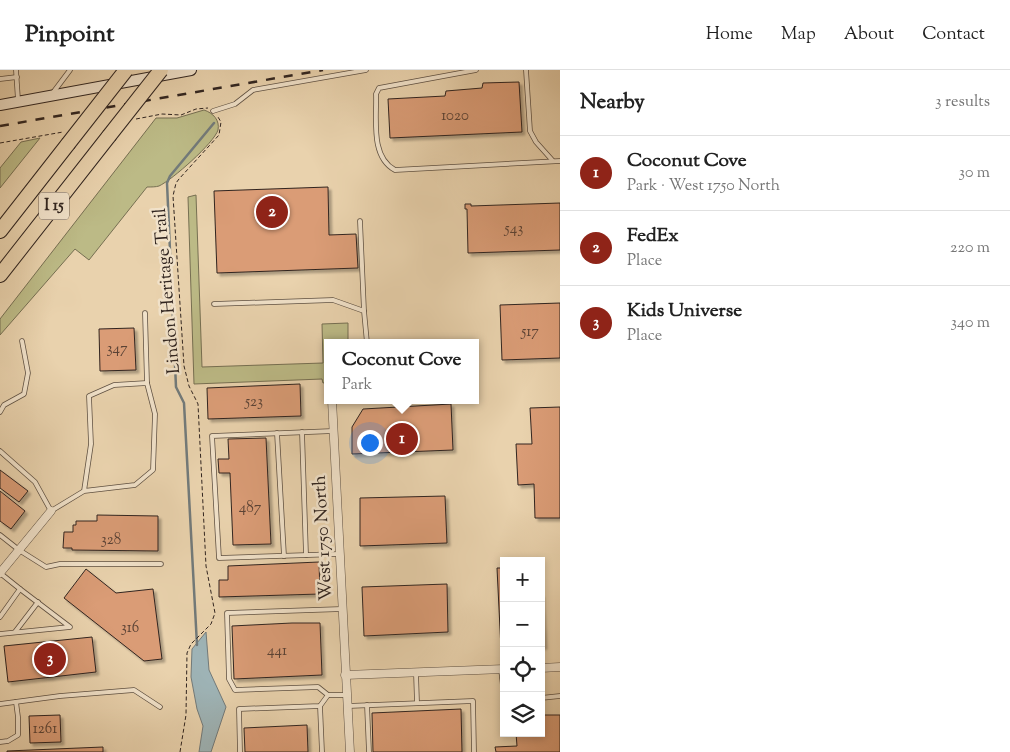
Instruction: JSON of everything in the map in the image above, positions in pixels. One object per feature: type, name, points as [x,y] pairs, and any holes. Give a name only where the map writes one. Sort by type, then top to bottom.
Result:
[{"type":"highway","name":"I 15","points":[[0,231],[68,137],[126,70]]},
{"type":"highway","name":"I 15","points":[[0,275],[161,70]]},
{"type":"main road","points":[[0,105],[190,70]]},
{"type":"street","name":"West 1750 North","points":[[332,404],[350,752]]},
{"type":"street","points":[[1,569],[51,510]]},
{"type":"street","points":[[545,668],[560,667]]},
{"type":"street","points":[[345,675],[500,669]]},
{"type":"lane","points":[[16,70],[18,102]]},
{"type":"lane","points":[[49,97],[70,70]]},
{"type":"lane","points":[[213,111],[235,104],[253,90],[366,70]]},
{"type":"lane","points":[[476,70],[378,88],[376,94],[378,150],[388,166],[395,170],[560,161]]},
{"type":"lane","points":[[526,70],[530,131],[536,142],[553,161]]},
{"type":"lane","points":[[0,79],[16,78]]},
{"type":"lane","points":[[360,221],[367,339]]},
{"type":"lane","points":[[214,304],[333,300],[364,311]]},
{"type":"lane","points":[[0,451],[35,482],[51,510],[84,491],[135,485],[153,470],[155,414],[147,383],[145,313]]},
{"type":"lane","points":[[0,412],[4,405],[24,394],[28,373],[22,341]]},
{"type":"lane","points":[[84,491],[90,444],[89,396],[114,385],[147,383]]},
{"type":"lane","points":[[333,431],[212,436],[212,454],[219,558],[339,554]]},
{"type":"lane","points":[[302,432],[306,555]]},
{"type":"lane","points":[[277,433],[284,556]]},
{"type":"lane","points":[[0,536],[18,550],[46,567],[60,564],[161,564]]},
{"type":"lane","points":[[0,634],[70,627],[20,589],[1,569]]},
{"type":"lane","points":[[0,617],[20,589]]},
{"type":"lane","points":[[15,632],[38,602]]},
{"type":"lane","points":[[342,609],[227,613],[229,678],[236,690],[318,688],[328,695],[347,695]]},
{"type":"lane","points":[[416,673],[417,704]]},
{"type":"lane","points":[[0,704],[134,690],[160,707]]},
{"type":"lane","points":[[322,752],[320,706],[328,695]]},
{"type":"lane","points":[[545,698],[560,696]]},
{"type":"lane","points":[[0,742],[8,742],[18,735],[16,702]]},
{"type":"lane","points":[[347,706],[472,702],[474,752]]},
{"type":"lane","points":[[367,705],[369,752]]},
{"type":"lane","points":[[240,752],[238,709],[320,706]]},
{"type":"path","points":[[134,119],[162,114],[181,115],[196,109],[209,108],[213,111]]},
{"type":"path","name":"Lindon Heritage Trail","points":[[180,752],[186,715],[187,653],[194,641],[211,624],[215,610],[206,566],[198,404],[184,366],[174,196],[176,183],[219,135],[221,122],[213,111]]},
{"type":"path","points":[[0,143],[68,137]]},
{"type":"shaded area","points":[[204,110],[213,115],[218,123],[218,130],[209,143],[173,177],[158,186],[147,187],[89,260],[75,249],[0,335],[0,319],[156,118],[177,118]]},
{"type":"shaded area","points":[[40,138],[0,188],[0,168],[21,142]]},
{"type":"shaded area","points":[[196,195],[202,367],[323,363],[322,324],[348,323],[348,339],[324,339],[324,383],[322,379],[194,384],[188,197]]},
{"type":"water","points":[[206,632],[209,670],[226,707],[211,752],[199,752],[203,726],[197,709],[191,677],[192,649]]},
{"type":"building","points":[[519,82],[522,132],[390,138],[388,99],[445,96],[446,91],[482,88],[483,83]]},
{"type":"building","points":[[328,187],[329,235],[356,234],[358,268],[217,273],[214,191]]},
{"type":"building","points":[[560,203],[560,250],[468,253],[467,209],[465,209],[465,204],[471,204],[471,206]]},
{"type":"building","points":[[560,303],[560,358],[502,360],[500,305]]},
{"type":"building","points":[[134,328],[136,370],[100,371],[99,329]]},
{"type":"building","points":[[300,384],[301,416],[208,419],[207,388]]},
{"type":"building","points":[[451,404],[453,450],[352,454],[352,427],[363,409]]},
{"type":"building","points":[[560,407],[560,518],[535,518],[534,484],[518,485],[516,444],[532,444],[530,408]]},
{"type":"building","points":[[266,438],[271,544],[233,545],[230,473],[219,473],[218,459],[229,459],[228,439]]},
{"type":"building","points":[[0,470],[28,491],[19,502],[0,488]]},
{"type":"building","points":[[0,491],[25,511],[11,529],[0,521]]},
{"type":"building","points":[[445,496],[447,543],[360,546],[360,498]]},
{"type":"building","points":[[97,515],[158,516],[158,551],[72,550],[72,548],[63,548],[64,532],[73,532],[73,525],[76,525],[76,521],[97,521]]},
{"type":"building","points":[[319,562],[320,594],[219,597],[219,580],[228,580],[228,566]]},
{"type":"building","points":[[497,568],[500,568],[500,629]]},
{"type":"building","points":[[86,569],[116,593],[153,589],[162,659],[144,661],[64,598]]},
{"type":"building","points":[[447,584],[448,632],[364,636],[362,587]]},
{"type":"building","points":[[320,623],[322,675],[234,679],[232,626]]},
{"type":"building","points":[[92,637],[96,672],[8,682],[4,646]]},
{"type":"building","points":[[461,709],[462,752],[373,752],[372,713]]},
{"type":"building","points":[[60,715],[61,742],[30,743],[29,716]]},
{"type":"building","points":[[545,715],[560,715],[560,752],[496,752],[495,747],[517,746],[516,737],[545,737]]},
{"type":"building","points":[[307,725],[308,752],[245,752],[244,728]]},
{"type":"building","points":[[103,747],[103,752],[7,752],[7,751]]},
{"type":"waterway","points":[[197,645],[184,403],[176,387],[167,183],[170,176],[214,123]]},
{"type":"railway","points":[[0,126],[323,70]]},
{"type":"place","name":"FedEx","points":[[272,212]]},
{"type":"place","name":"Coconut Cove","points":[[402,439]]},
{"type":"place","name":"Kids Universe","points":[[50,659]]}]
